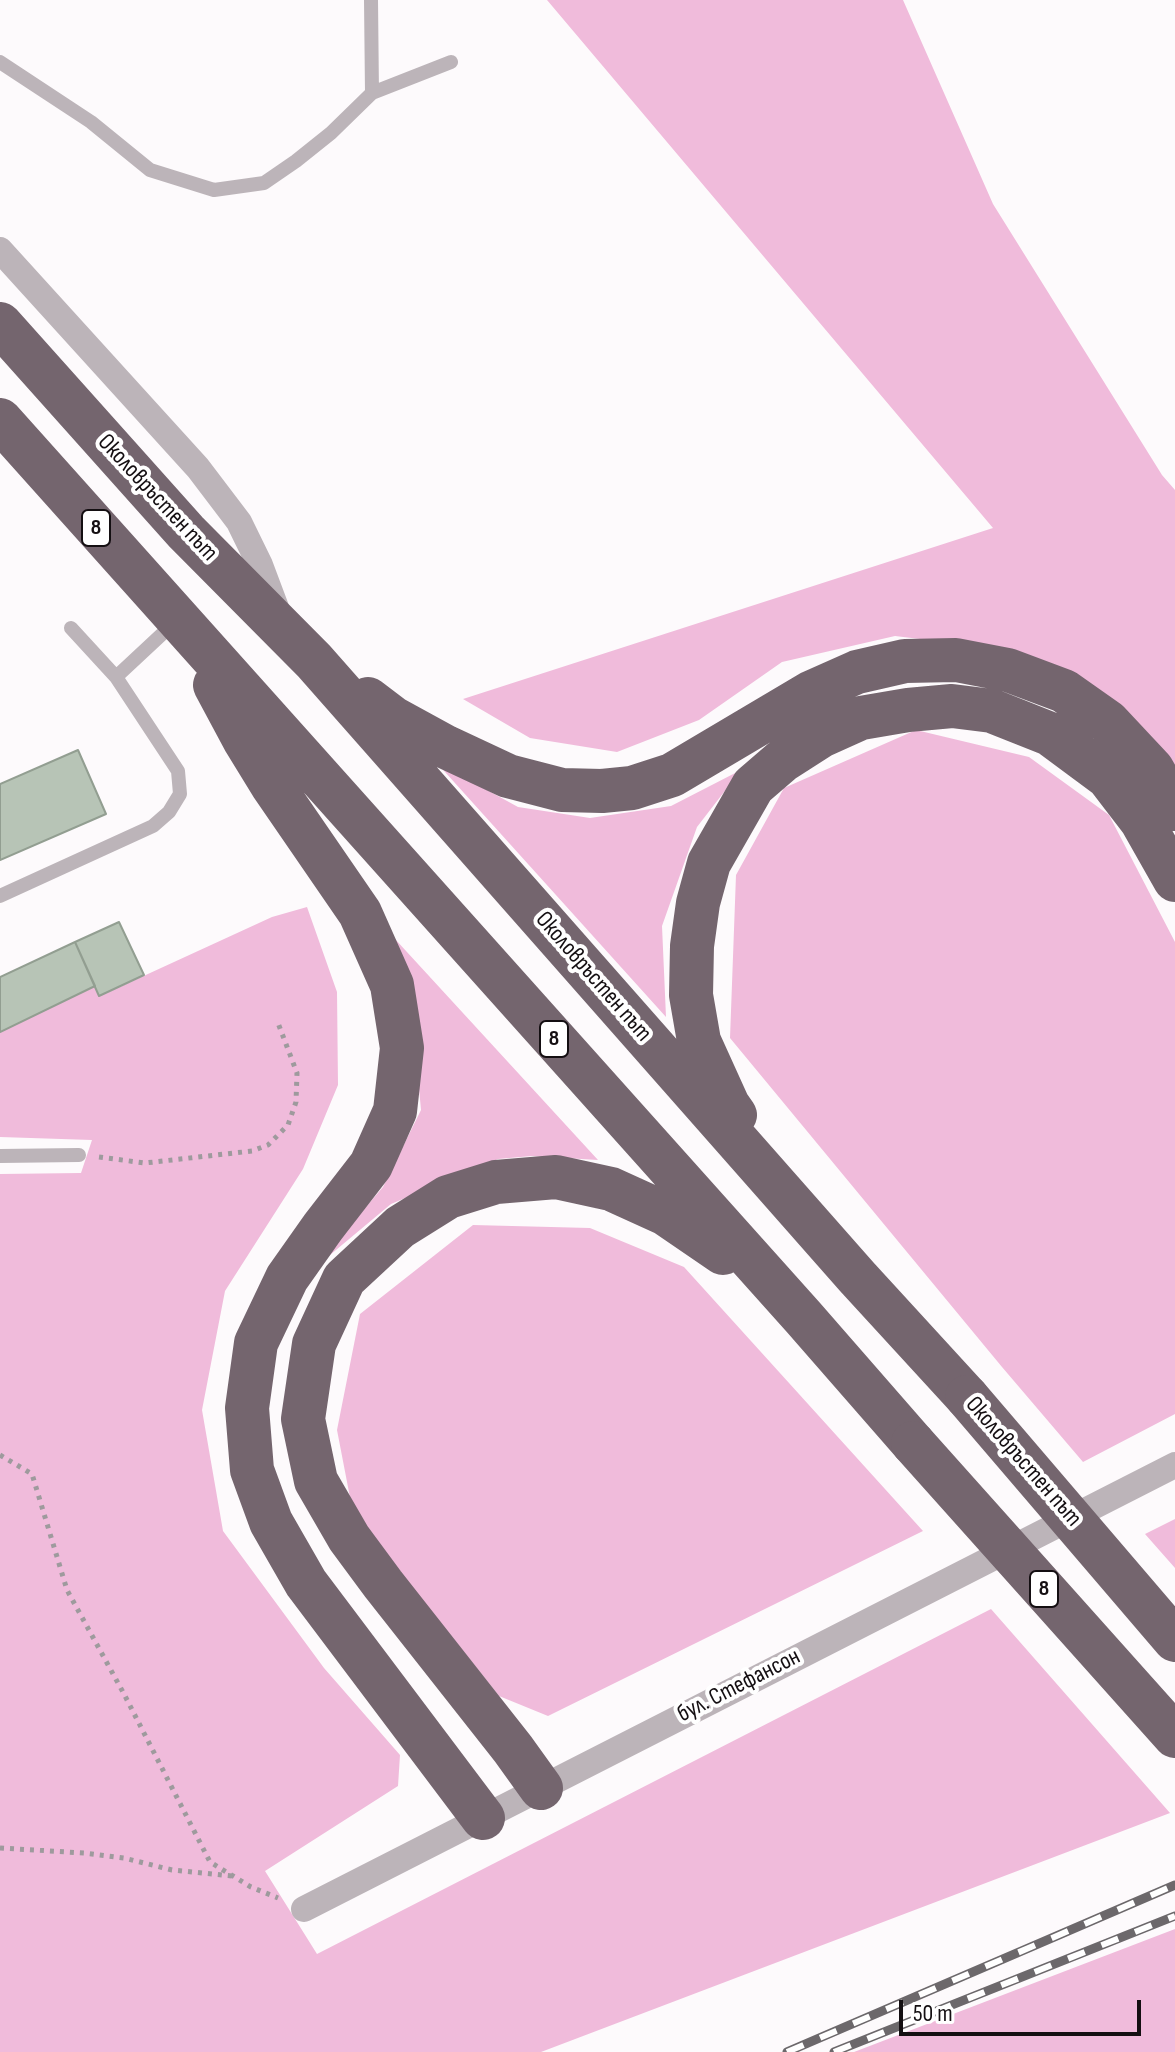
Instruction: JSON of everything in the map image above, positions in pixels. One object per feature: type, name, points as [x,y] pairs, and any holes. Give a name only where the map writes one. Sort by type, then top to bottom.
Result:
[{"type":"highway","name":"Околовръстен път","points":[[0,324],[186,532],[301,648],[857,1277],[967,1397],[1175,1640]]},
{"type":"highway","name":"8","points":[[0,420],[1175,1736]]},
{"type":"highway","points":[[185,627],[245,741],[360,913],[392,985],[402,1048],[395,1111],[371,1165],[287,1278],[256,1343],[247,1408],[252,1470],[271,1522],[306,1583],[483,1818]]},
{"type":"highway","points":[[301,648],[393,718],[446,747],[508,776],[562,790],[602,791],[632,788],[672,775],[812,692],[857,672],[905,661],[956,660],[1008,670],[1064,691],[1108,722],[1152,769],[1175,809]]},
{"type":"highway","points":[[857,1277],[728,1105],[699,1041],[691,995],[692,946],[698,903],[709,863],[753,786],[808,744],[861,718],[952,706],[992,711],[1050,734],[1108,777],[1141,820],[1175,880]]},
{"type":"highway","points":[[541,1788],[349,1538],[316,1481],[303,1419],[314,1344],[344,1279],[400,1227],[448,1197],[496,1182],[556,1177],[611,1189],[666,1214],[709,1242],[803,1317]]},
{"type":"street","points":[[0,250],[198,468],[239,522],[260,565],[272,600],[301,648]]},
{"type":"street","name":"бул. Стефансон","points":[[304,1909],[1175,1465]]},
{"type":"lane","points":[[371,0],[372,93]]},
{"type":"lane","points":[[0,62],[91,122],[150,170],[214,190],[264,183],[331,133],[372,93],[451,62]]},
{"type":"lane","points":[[116,677],[185,627]]},
{"type":"lane","points":[[0,896],[153,826],[169,812],[180,794],[178,771],[116,677],[71,628]]},
{"type":"lane","points":[[0,1156],[79,1155]]},
{"type":"path","points":[[79,1155],[145,1163],[252,1151],[268,1145],[288,1125],[296,1102],[297,1073],[278,1023]]},
{"type":"path","points":[[0,1455],[32,1474],[67,1590],[210,1862],[251,1887],[304,1909]]},
{"type":"path","points":[[0,1848],[84,1853],[124,1858],[172,1870],[233,1876]]},
{"type":"shaded area","points":[[547,0],[903,0],[993,204],[1162,475],[1175,490],[1175,768],[1011,650],[895,636],[782,662],[699,720],[617,752],[530,738],[463,699],[993,528]]},
{"type":"shaded area","points":[[916,730],[1029,757],[1109,815],[1175,942],[1175,1414],[1083,1462],[730,1038],[736,875],[784,788]]},
{"type":"shaded area","points":[[436,762],[518,807],[590,818],[671,806],[741,770],[697,827],[662,926],[666,1017]]},
{"type":"shaded area","points":[[307,907],[337,992],[338,1085],[303,1169],[225,1291],[202,1410],[223,1531],[324,1668],[400,1755],[398,1786],[265,1871],[317,1954],[991,1609],[1170,1813],[541,2052],[0,2052],[0,1174],[81,1173],[92,1140],[0,1137],[0,1032],[95,986],[100,996],[272,917]]},
{"type":"shaded area","points":[[384,927],[598,1160],[532,1156],[498,1159],[391,1204],[312,1270],[383,1187],[421,1110],[411,1002]]},
{"type":"shaded area","points":[[473,1225],[590,1228],[684,1267],[923,1531],[548,1716],[499,1696],[353,1513],[337,1430],[360,1314]]},
{"type":"shaded area","points":[[1175,1519],[1175,1568],[1145,1534]]},
{"type":"shaded area","points":[[1175,1929],[1175,2052],[854,2052]]},
{"type":"building","points":[[78,750],[106,814],[0,860],[0,784]]},
{"type":"building","points":[[119,922],[144,975],[99,996],[75,942]]},
{"type":"building","points":[[75,942],[95,986],[0,1032],[0,977]]},
{"type":"railway","points":[[787,2052],[1175,1885]]},
{"type":"railway","points":[[834,2052],[1175,1916]]}]
